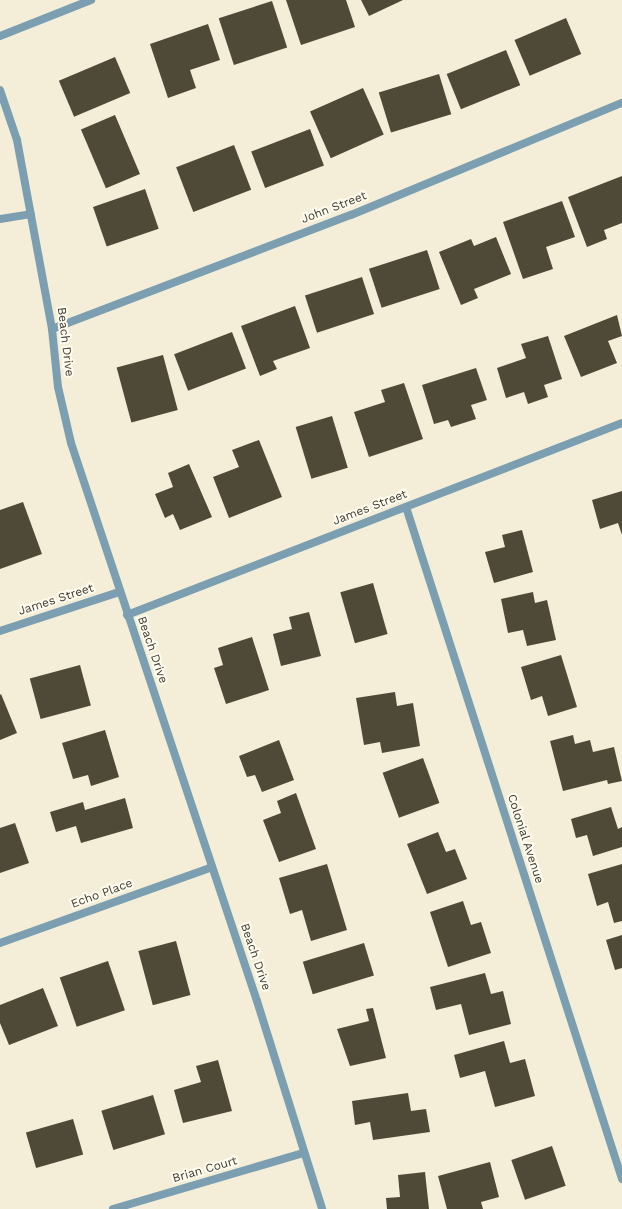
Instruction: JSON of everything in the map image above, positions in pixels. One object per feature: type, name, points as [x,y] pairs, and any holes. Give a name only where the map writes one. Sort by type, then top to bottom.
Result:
[{"type":"street","points":[[0,36],[91,0]]},
{"type":"street","name":"Beach Drive","points":[[0,90],[17,140],[52,329],[58,387],[71,443],[119,592],[212,867],[322,1209]]},
{"type":"street","name":"John Street","points":[[52,329],[351,215],[622,102]]},
{"type":"street","points":[[0,219],[31,214]]},
{"type":"street","name":"James Street","points":[[127,615],[622,423]]},
{"type":"street","name":"Colonial Avenue","points":[[406,507],[622,1179]]},
{"type":"street","name":"James Street","points":[[0,631],[119,592]]},
{"type":"street","name":"Echo Place","points":[[0,943],[212,867]]},
{"type":"street","name":"Brian Court","points":[[113,1209],[303,1153]]},
{"type":"building","points":[[286,0],[346,0],[355,27],[301,45]]},
{"type":"building","points":[[361,0],[403,0],[369,16]]},
{"type":"building","points":[[272,1],[287,48],[234,65],[219,18]]},
{"type":"building","points":[[566,18],[581,54],[530,76],[514,40]]},
{"type":"building","points":[[208,24],[220,60],[190,70],[196,88],[168,98],[150,44]]},
{"type":"building","points":[[506,50],[520,85],[461,109],[447,74]]},
{"type":"building","points":[[115,57],[130,93],[74,117],[59,81]]},
{"type":"building","points":[[439,74],[451,114],[391,133],[379,92]]},
{"type":"building","points":[[363,88],[384,135],[331,158],[310,112]]},
{"type":"building","points":[[115,115],[140,174],[106,188],[81,129]]},
{"type":"building","points":[[310,129],[324,165],[265,188],[251,152]]},
{"type":"building","points":[[234,145],[251,190],[193,212],[176,167]]},
{"type":"building","points":[[622,176],[622,223],[604,230],[607,239],[587,247],[568,197]]},
{"type":"building","points":[[145,189],[159,229],[107,247],[93,207]]},
{"type":"building","points":[[562,201],[575,237],[546,247],[553,269],[523,279],[503,222]]},
{"type":"building","points":[[496,237],[511,274],[474,289],[478,298],[461,305],[439,252],[471,239],[474,246]]},
{"type":"building","points":[[427,250],[440,289],[382,308],[369,269]]},
{"type":"building","points":[[362,277],[374,314],[317,333],[305,296]]},
{"type":"building","points":[[295,306],[310,348],[273,361],[277,369],[260,376],[241,326]]},
{"type":"building","points":[[617,315],[622,336],[608,341],[617,363],[581,377],[564,336]]},
{"type":"building","points":[[232,332],[246,368],[188,391],[174,354]]},
{"type":"building","points":[[548,336],[562,379],[544,385],[548,397],[528,404],[524,392],[506,398],[497,368],[526,358],[521,344]]},
{"type":"building","points":[[163,355],[178,410],[131,422],[117,367]]},
{"type":"building","points":[[476,368],[487,400],[471,405],[476,419],[451,427],[448,420],[434,424],[422,385]]},
{"type":"building","points":[[404,383],[423,439],[369,457],[354,412],[385,402],[381,390]]},
{"type":"building","points":[[332,416],[348,468],[311,479],[296,427]]},
{"type":"building","points":[[259,440],[282,497],[229,518],[213,477],[239,467],[232,450]]},
{"type":"building","points":[[189,464],[212,517],[180,530],[173,514],[165,518],[155,494],[173,487],[168,473]]},
{"type":"building","points":[[622,491],[622,535],[618,523],[600,529],[592,500]]},
{"type":"building","points":[[23,502],[42,554],[0,569],[0,510]]},
{"type":"building","points":[[522,530],[533,572],[494,583],[485,552],[505,547],[502,535]]},
{"type":"building","points":[[373,583],[388,634],[355,643],[340,592]]},
{"type":"building","points":[[533,592],[535,603],[547,600],[556,640],[527,646],[523,630],[508,633],[501,599]]},
{"type":"building","points":[[309,612],[321,656],[281,666],[273,634],[292,629],[289,617]]},
{"type":"building","points":[[252,637],[269,690],[226,704],[214,668],[223,665],[218,648]]},
{"type":"building","points":[[561,655],[577,707],[548,716],[542,696],[531,700],[521,667]]},
{"type":"building","points":[[80,665],[91,706],[41,719],[30,678]]},
{"type":"building","points":[[395,692],[397,706],[413,703],[420,746],[382,753],[380,742],[364,745],[356,698]]},
{"type":"building","points":[[1,694],[17,733],[0,740],[0,695]]},
{"type":"building","points":[[105,730],[119,777],[91,786],[88,775],[73,779],[62,743]]},
{"type":"building","points":[[573,735],[575,744],[590,740],[593,752],[614,747],[622,781],[608,784],[607,780],[563,791],[550,741]]},
{"type":"building","points":[[279,740],[294,780],[262,792],[255,775],[247,777],[239,756]]},
{"type":"building","points":[[423,758],[439,803],[399,818],[383,773]]},
{"type":"building","points":[[296,793],[316,849],[279,862],[263,820],[281,813],[277,801]]},
{"type":"building","points":[[125,798],[133,828],[81,843],[76,826],[56,832],[50,812],[83,802],[85,810]]},
{"type":"building","points":[[611,807],[618,829],[622,827],[622,847],[593,856],[587,835],[576,838],[571,819]]},
{"type":"building","points":[[15,823],[29,863],[0,873],[0,828]]},
{"type":"building","points":[[438,832],[446,852],[455,849],[467,879],[427,894],[407,844]]},
{"type":"building","points":[[327,864],[347,930],[311,941],[302,910],[290,914],[279,878]]},
{"type":"building","points":[[622,864],[622,921],[614,923],[608,902],[597,906],[588,874]]},
{"type":"building","points":[[463,901],[471,925],[481,922],[491,953],[448,967],[430,912]]},
{"type":"building","points":[[622,935],[622,968],[615,970],[606,940]]},
{"type":"building","points":[[176,941],[190,995],[153,1005],[138,951]]},
{"type":"building","points":[[364,943],[374,976],[313,994],[303,962]]},
{"type":"building","points":[[108,961],[125,1010],[77,1027],[60,978]]},
{"type":"building","points":[[485,973],[491,994],[503,991],[511,1024],[469,1035],[461,1004],[436,1010],[430,987]]},
{"type":"building","points":[[43,988],[58,1026],[9,1045],[0,1023],[0,1005]]},
{"type":"building","points":[[373,1008],[386,1058],[350,1066],[337,1029],[369,1021],[366,1009]]},
{"type":"building","points":[[504,1041],[510,1063],[525,1059],[535,1096],[495,1107],[485,1071],[460,1078],[454,1055]]},
{"type":"building","points":[[218,1060],[232,1111],[183,1123],[174,1090],[201,1082],[196,1066]]},
{"type":"building","points":[[408,1093],[411,1111],[426,1109],[430,1132],[373,1140],[370,1122],[355,1125],[352,1101]]},
{"type":"building","points":[[153,1095],[165,1134],[113,1150],[101,1111]]},
{"type":"building","points":[[73,1119],[83,1155],[36,1168],[26,1133]]},
{"type":"building","points":[[552,1146],[566,1186],[525,1200],[511,1160]]},
{"type":"building","points":[[490,1162],[499,1197],[481,1202],[483,1209],[447,1209],[438,1176]]},
{"type":"building","points":[[425,1172],[429,1209],[387,1209],[386,1198],[400,1197],[398,1175]]}]
